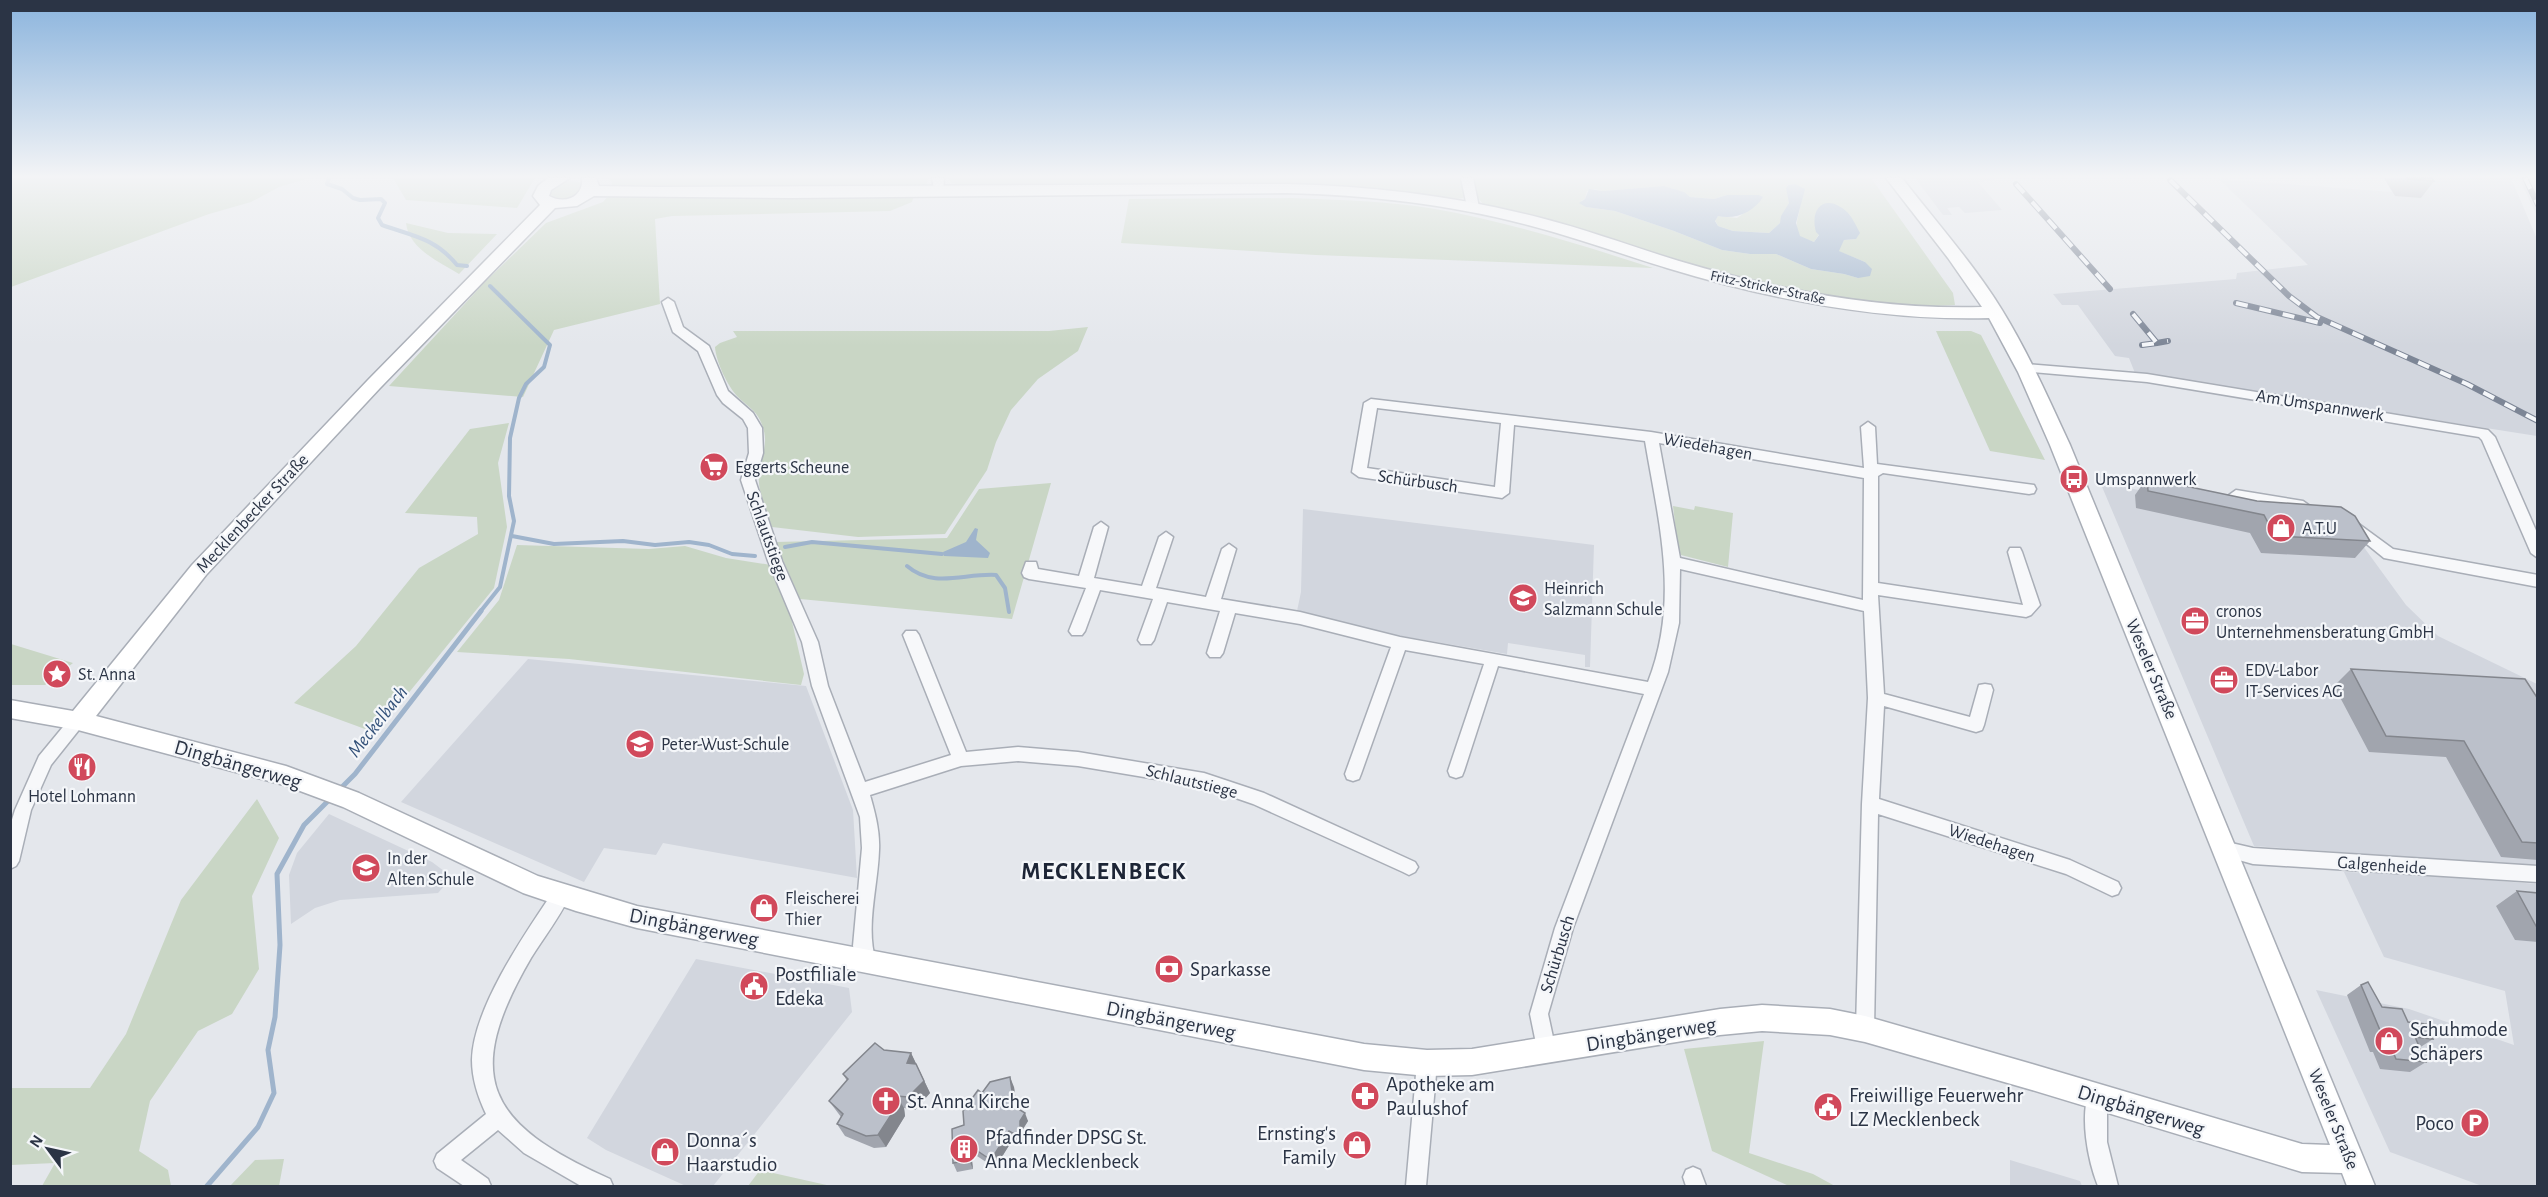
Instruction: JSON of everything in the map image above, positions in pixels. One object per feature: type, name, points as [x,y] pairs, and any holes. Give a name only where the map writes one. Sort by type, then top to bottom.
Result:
[{"type":"main road","name":"Mecklenbecker Straße","points":[[78,721],[104,692],[199,570],[374,384],[521,234]]},
{"type":"main road","name":"Fritz-Stricker-Straße","points":[[1579,234],[1689,269],[1785,293],[1913,311],[1964,314],[1995,312]]},
{"type":"main road","name":"Weseler Straße","points":[[1938,234],[1995,312],[2025,368],[2060,445],[2227,850],[2361,1186]]},
{"type":"main road","name":"Dingbängerweg","points":[[10,709],[78,721],[286,776],[334,794],[522,880],[561,895],[637,917],[867,962],[1364,1057],[1427,1063],[1472,1062],[1720,1022],[1762,1018],[1830,1022],[1865,1029],[2302,1158],[2351,1159]]},
{"type":"street","name":"Schlautstiege","points":[[668,302],[677,329],[697,342],[704,350],[722,392],[728,400],[748,416],[755,428],[756,453],[748,480],[775,561],[810,642],[820,686],[868,816],[871,848],[862,946],[867,962]]},
{"type":"street","name":"Am Umspannwerk","points":[[2025,368],[2166,381],[2483,433],[2488,437],[2538,553]]},
{"type":"street","name":"Schürbusch","points":[[1508,418],[1502,493],[1359,472],[1371,403],[1508,418],[1651,436],[1673,562],[1671,623],[1660,672],[1564,928],[1539,1014],[1546,1051]]},
{"type":"street","points":[[1865,1029],[1870,804],[1876,699],[1871,607],[1871,474],[1868,427]]},
{"type":"street","name":"Wiedehagen","points":[[1651,436],[1871,474],[1881,468],[2029,489]]},
{"type":"street","points":[[2236,495],[2316,509]]},
{"type":"street","points":[[2337,512],[2389,554],[2538,581]]},
{"type":"street","points":[[1077,631],[1101,527]]},
{"type":"street","points":[[1146,640],[1166,537]]},
{"type":"street","points":[[1212,603],[1229,549]]},
{"type":"street","points":[[1871,588],[2026,611],[2032,605],[2015,552]]},
{"type":"street","points":[[1673,562],[1871,607]]},
{"type":"street","points":[[1031,566],[1029,573],[1300,618],[1400,644],[1493,659],[1654,690]]},
{"type":"street","points":[[1215,653],[1229,606]]},
{"type":"street","points":[[911,635],[961,759]]},
{"type":"street","points":[[1353,774],[1400,644]]},
{"type":"street","points":[[1456,771],[1493,659]]},
{"type":"street","points":[[1876,699],[1976,725],[1985,690]]},
{"type":"street","name":"Mecklenbecker Straße","points":[[10,861],[23,810],[45,761],[78,721]]},
{"type":"street","name":"Schlautstiege","points":[[860,790],[961,759],[1018,754],[1078,759],[1204,780],[1258,798],[1409,867]]},
{"type":"street","name":"Wiedehagen","points":[[1870,804],[2070,868],[2112,888]]},
{"type":"street","name":"Galgenheide","points":[[2227,850],[2264,856],[2538,874]]},
{"type":"street","points":[[561,895],[507,986],[495,1011],[482,1056],[483,1074],[488,1095],[499,1116],[533,1146],[569,1169],[603,1186]]},
{"type":"street","points":[[1416,1186],[1427,1063]]},
{"type":"street","points":[[2097,1096],[2095,1134],[2102,1173],[2108,1186]]},
{"type":"street","points":[[481,1186],[444,1161],[499,1116]]},
{"type":"shaded area","points":[[2276,234],[2535,234],[2537,239],[2537,436],[2135,373],[2129,358],[2115,356],[2078,305],[2062,305],[2053,294],[2236,279],[2237,273],[2308,265]]},
{"type":"shaded area","points":[[2100,482],[2355,535],[2406,605],[2438,636],[2537,684],[2537,866],[2254,846]]},
{"type":"shaded area","points":[[1303,509],[1594,545],[1590,667],[1585,667],[1585,655],[1508,643],[1507,654],[1372,631],[1297,611],[1301,592]]},
{"type":"shaded area","name":"Peter-Wust-Schule","points":[[528,659],[806,686],[853,810],[857,878],[663,843],[656,855],[604,848],[584,882],[401,802]]},
{"type":"shaded area","name":"In der Alten Schule","points":[[329,814],[432,862],[452,877],[438,893],[340,900],[315,908],[291,924],[289,875],[297,853]]},
{"type":"shaded area","points":[[2344,872],[2411,874],[2537,884],[2537,1186],[2482,1186],[2390,1152],[2316,990],[2409,1009],[2514,1045],[2505,991],[2384,957]]},
{"type":"shaded area","points":[[696,959],[849,988],[852,1012],[713,1186],[686,1186],[606,1150],[587,1138]]},
{"type":"shaded area","points":[[2010,1160],[2080,1181],[2082,1186],[2010,1186]]},
{"type":"green space","points":[[11,234],[155,234],[11,287]]},
{"type":"green space","points":[[409,234],[497,234],[459,274],[434,259]]},
{"type":"green space","points":[[535,234],[656,234],[660,304],[554,330],[523,397],[389,386],[484,283]]},
{"type":"green space","points":[[1123,234],[1541,234],[1653,268],[1316,255],[1121,243]]},
{"type":"green space","points":[[1583,234],[1681,234],[1722,250],[1750,254],[1776,254],[1811,269],[1858,278],[1865,262],[1838,251],[1844,240],[1856,239],[1855,234],[1911,234],[1953,293],[1955,305],[1918,306],[1843,300],[1769,285]]},
{"type":"green space","points":[[1798,234],[1819,234],[1814,242],[1800,237]]},
{"type":"green space","points":[[1088,327],[1078,351],[1038,379],[1011,410],[996,442],[987,470],[945,534],[858,537],[772,527],[759,487],[765,442],[763,428],[756,414],[730,387],[716,353],[715,347],[720,343],[737,337],[733,331],[1049,331]]},
{"type":"green space","points":[[1936,331],[1971,331],[1981,335],[2045,460],[1990,451]]},
{"type":"green space","points":[[509,423],[498,463],[507,527],[494,588],[376,733],[294,703],[356,646],[419,568],[478,534],[477,517],[405,513],[470,429]]},
{"type":"green space","points":[[1051,483],[1012,619],[800,599],[775,542],[947,538],[979,489]]},
{"type":"green space","points":[[1673,506],[1694,510],[1695,506],[1733,513],[1728,567],[1681,555],[1678,548]]},
{"type":"green space","points":[[517,545],[649,549],[685,546],[726,558],[771,565],[787,600],[804,674],[801,685],[569,659],[457,652],[499,600]]},
{"type":"green space","points":[[10,644],[73,663],[45,685],[11,685]]},
{"type":"green space","points":[[257,799],[279,838],[252,896],[259,969],[232,1014],[198,1031],[150,1101],[139,1151],[168,1170],[171,1186],[42,1186],[55,1163],[11,1165],[11,1088],[90,1088],[126,1034],[181,900]]},
{"type":"green space","points":[[1764,1041],[1749,1153],[1813,1174],[1835,1186],[1789,1186],[1712,1151],[1684,1049]]},
{"type":"green space","points":[[284,1159],[279,1186],[230,1186],[255,1160]]},
{"type":"green space","points":[[760,1170],[831,1186],[748,1186]]},
{"type":"water","points":[[1681,234],[1799,234],[1814,242],[1818,234],[1859,234],[1856,239],[1844,240],[1839,251],[1865,262],[1872,269],[1870,276],[1858,278],[1811,269],[1776,254],[1750,254],[1722,250]]},
{"type":"water","points":[[975,528],[978,529],[976,540],[990,553],[988,558],[944,556],[943,552],[966,542]]},
{"type":"building","points":[[2147,478],[2257,501],[2341,507],[2355,516],[2370,541],[2275,536],[2264,515],[2148,491]]},
{"type":"building","points":[[2351,669],[2525,679],[2538,699],[2538,843],[2522,842],[2464,741],[2386,736]]},
{"type":"building","points":[[2517,891],[2538,893],[2538,926],[2536,926]]},
{"type":"building","points":[[2368,982],[2382,1007],[2402,1009],[2408,1022],[2426,1024],[2433,1039],[2415,1037],[2426,1062],[2396,1059],[2389,1042],[2385,1042],[2361,985]]},
{"type":"building","name":"St. Anna Kirche","points":[[875,1043],[884,1050],[911,1053],[907,1063],[916,1064],[924,1081],[908,1097],[897,1096],[898,1104],[878,1135],[866,1136],[837,1124],[843,1114],[829,1101],[848,1079],[843,1074]]},
{"type":"building","points":[[1010,1077],[1014,1106],[1025,1113],[1020,1121],[1020,1129],[1016,1135],[1009,1131],[991,1160],[967,1144],[969,1160],[953,1163],[952,1129],[964,1125],[963,1111],[978,1090],[982,1093],[990,1082]]},
{"type":"waterway","name":"Meckelbach","points":[[408,234],[432,243],[457,265],[467,266]]},
{"type":"waterway","name":"Meckelbach","points":[[480,612],[500,587],[514,521],[509,496],[510,438],[519,398],[526,384],[544,367],[550,345],[490,286]]},
{"type":"waterway","points":[[512,536],[554,544],[623,541],[655,545],[689,542],[709,545],[732,554],[755,556]]},
{"type":"waterway","points":[[785,547],[812,542],[942,554]]},
{"type":"waterway","points":[[907,566],[928,577],[996,575],[1005,588],[1009,612]]},
{"type":"waterway","name":"Meckelbach","points":[[338,791],[355,774],[481,611]]},
{"type":"waterway","name":"Meckelbach","points":[[207,1186],[258,1127],[274,1093],[268,1050],[275,1017],[280,945],[277,874],[304,825],[330,799]]},
{"type":"railway","points":[[2061,234],[2110,289]]},
{"type":"railway","points":[[2225,234],[2289,296],[2317,317],[2467,384],[2538,421]]},
{"type":"railway","points":[[2236,303],[2320,323]]},
{"type":"railway","points":[[2133,314],[2157,343]]},
{"type":"railway","points":[[2157,343],[2168,341]]},
{"type":"railway","points":[[2142,345],[2157,343]]},
{"type":"place","name":"Eggerts Scheune","points":[[714,467]]},
{"type":"place","name":"Umspannwerk","points":[[2074,479]]},
{"type":"place","name":"A.T.U","points":[[2281,528]]},
{"type":"place","name":"Heinrich Salzmann Schule","points":[[1523,598]]},
{"type":"place","name":"cronos Unternehmensberatung GmbH","points":[[2195,621]]},
{"type":"place","name":"St. Anna","points":[[57,674]]},
{"type":"place","name":"EDV-Labor IT-Services AG","points":[[2224,680]]},
{"type":"place","name":"Peter-Wust-Schule","points":[[640,744]]},
{"type":"place","name":"Hotel Lohmann","points":[[82,767]]},
{"type":"place","name":"In der Alten Schule","points":[[366,868]]},
{"type":"place","name":"Fleischerei Thier","points":[[764,908]]},
{"type":"place","name":"Sparkasse","points":[[1169,969]]},
{"type":"place","name":"Postfiliale Edeka","points":[[754,986]]},
{"type":"place","name":"Schuhmode Schäpers","points":[[2389,1041]]},
{"type":"place","name":"Apotheke am Paulushof","points":[[1365,1096]]},
{"type":"place","name":"St. Anna Kirche","points":[[886,1101]]},
{"type":"place","name":"Freiwillige Feuerwehr LZ Mecklenbeck","points":[[1828,1107]]},
{"type":"place","name":"Poco","points":[[2475,1123]]},
{"type":"place","name":"Ernsting's Family","points":[[1357,1145]]},
{"type":"place","name":"Pfadfinder DPSG St. Anna Mecklenbeck","points":[[964,1149]]},
{"type":"place","name":"Donna´s Haarstudio","points":[[665,1152]]},
{"type":"district","name":"MECKLENBECK","points":[[1104,871]]}]
